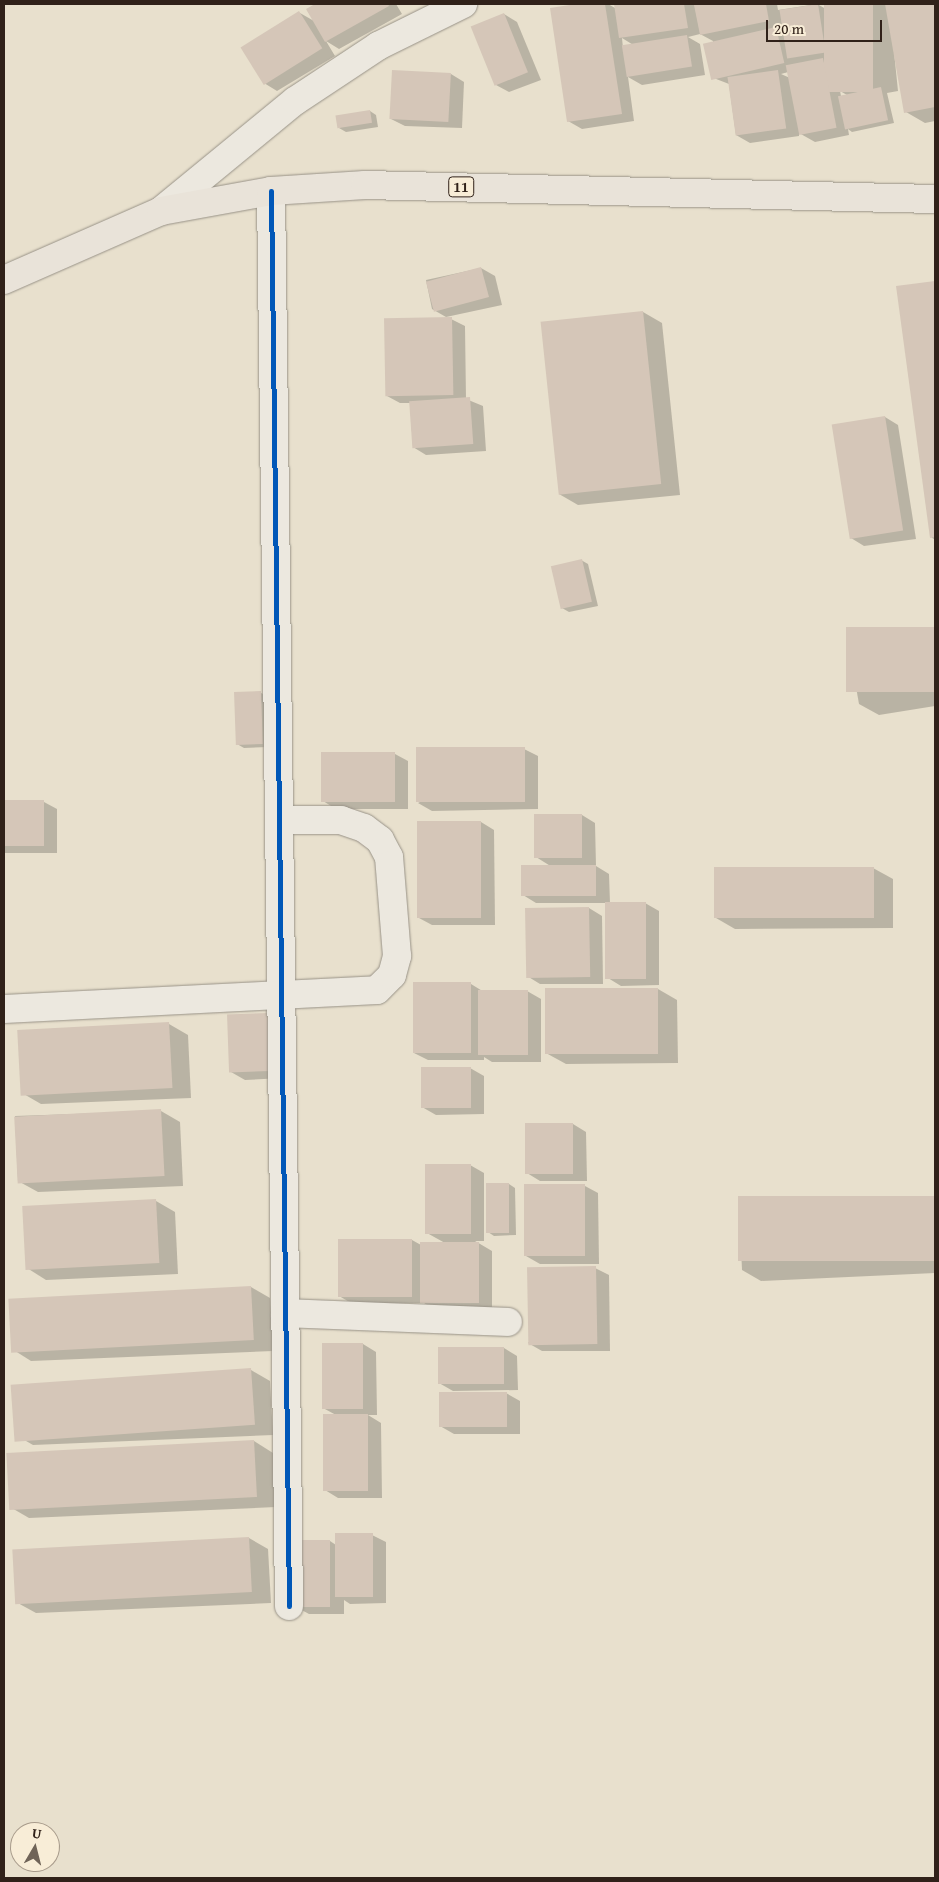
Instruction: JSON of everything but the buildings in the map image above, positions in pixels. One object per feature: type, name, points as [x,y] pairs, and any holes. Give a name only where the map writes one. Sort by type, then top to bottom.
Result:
[{"type":"highway","name":"11","points":[[4,280],[161,211],[271,191],[365,185],[935,200]]},
{"type":"street","points":[[161,211],[295,101],[378,46],[464,4]]},
{"type":"street","points":[[271,191],[289,1606]]},
{"type":"street","points":[[4,1009],[281,993],[377,990],[392,975],[397,956],[389,857],[380,840],[364,828],[341,820],[279,820]]},
{"type":"street","points":[[285,1313],[508,1322]]},
{"type":"cycle path","points":[[271,191],[289,1606]]}]
